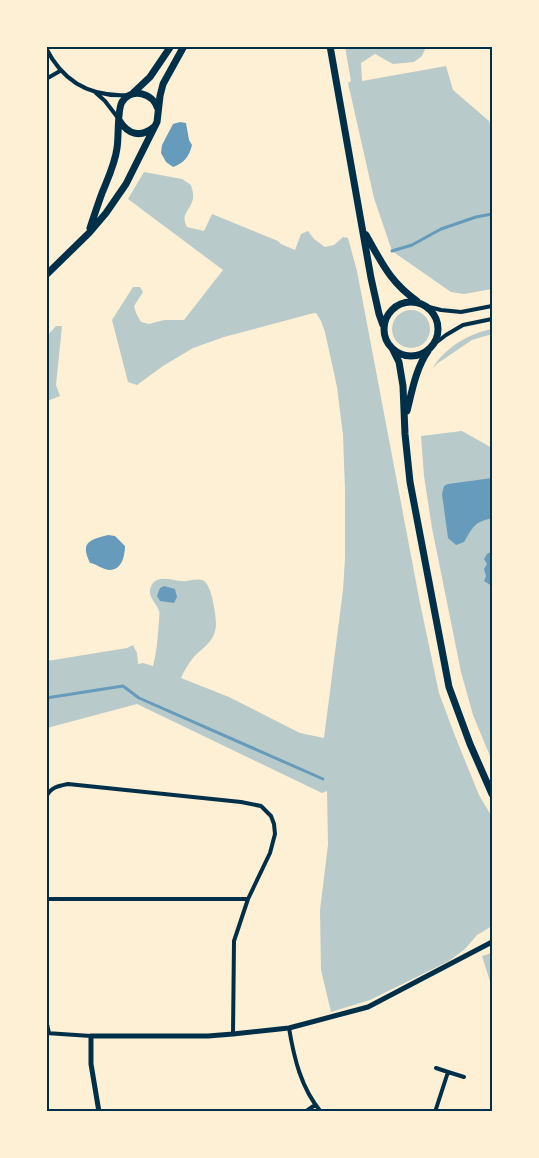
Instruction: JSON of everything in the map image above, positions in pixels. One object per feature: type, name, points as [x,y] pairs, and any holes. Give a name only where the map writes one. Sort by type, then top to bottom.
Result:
[{"type":"highway","points":[[89,233],[117,154],[118,113],[122,102],[150,77],[171,46]]},
{"type":"highway","points":[[46,275],[89,233],[126,184],[157,122],[163,84],[184,46]]},
{"type":"highway","points":[[330,46],[379,314],[385,338],[399,362],[410,482],[449,687],[492,794]]},
{"type":"highway","points":[[132,94],[139,93],[152,98],[159,110]]},
{"type":"highway","points":[[119,120],[123,127],[135,134],[148,132],[154,127]]},
{"type":"highway","points":[[362,229],[387,273],[407,294],[431,311],[438,325],[438,334],[417,372],[405,418]]},
{"type":"highway","points":[[383,325],[395,306],[408,302],[422,304]]},
{"type":"highway","points":[[393,350],[401,355],[411,356],[420,355],[431,347]]},
{"type":"street","points":[[46,48],[60,71],[78,84],[95,92],[111,95],[132,94]]},
{"type":"street","points":[[46,79],[60,71]]},
{"type":"street","points":[[95,92],[119,120]]},
{"type":"street","points":[[422,304],[441,310],[460,312],[492,306]]},
{"type":"street","points":[[431,347],[463,325],[492,319]]},
{"type":"street","points":[[46,797],[57,786],[68,784],[242,802],[261,806],[271,816],[274,834],[270,853],[248,899],[234,941],[233,1034]]},
{"type":"street","points":[[46,899],[248,899]]},
{"type":"street","points":[[46,1020],[48,1033],[91,1036],[207,1036],[289,1028],[368,1007],[492,942]]},
{"type":"street","points":[[289,1028],[301,1080],[321,1112]]},
{"type":"street","points":[[91,1036],[91,1064],[99,1112]]},
{"type":"street","points":[[436,1068],[464,1077]]},
{"type":"street","points":[[435,1112],[448,1072]]},
{"type":"street","points":[[305,1112],[315,1105]]},
{"type":"shaded area","points":[[345,47],[425,47],[422,56],[414,62],[393,64],[375,54],[361,63],[362,81],[446,66],[453,90],[489,121],[492,133],[492,289],[464,294],[451,292],[392,251],[374,198],[348,83],[351,81]]},
{"type":"shaded area","points":[[144,172],[182,179],[191,185],[193,197],[185,216],[187,227],[204,231],[212,214],[295,250],[301,234],[308,231],[325,247],[334,245],[343,237],[348,238],[357,271],[439,693],[479,795],[492,817],[492,926],[477,935],[465,949],[449,961],[370,1000],[331,1012],[321,970],[320,910],[328,845],[327,791],[322,793],[137,704],[47,728],[47,661],[127,648],[133,645],[137,653],[138,664],[153,666],[159,614],[151,596],[152,585],[158,579],[184,581],[199,579],[207,584],[211,595],[215,631],[208,644],[189,663],[181,678],[229,697],[300,733],[324,738],[345,559],[343,435],[337,387],[325,332],[316,313],[310,314],[224,337],[193,348],[137,385],[128,382],[112,320],[133,287],[140,287],[143,292],[134,306],[141,322],[149,324],[164,320],[184,320],[223,270],[128,199]]},
{"type":"shaded area","points":[[411,310],[424,316],[430,329],[424,342],[411,348],[398,342],[392,329],[398,316]]},
{"type":"shaded area","points":[[56,326],[62,326],[56,385],[60,396],[47,401],[47,336]]},
{"type":"shaded area","points":[[492,329],[492,334],[472,340],[433,368],[458,342]]},
{"type":"shaded area","points":[[462,431],[492,448],[492,761],[473,715],[461,672],[424,476],[421,436]]},
{"type":"shaded area","points":[[492,953],[492,988],[482,956]]},
{"type":"water","points":[[186,123],[192,145],[186,159],[173,167],[166,162],[161,153],[162,145],[173,124]]},
{"type":"water","points":[[492,478],[492,518],[477,524],[464,542],[456,545],[448,538],[442,494],[444,486]]},
{"type":"water","points":[[108,535],[115,536],[125,546],[120,565],[110,570],[90,563],[86,550],[88,543]]},
{"type":"water","points":[[492,551],[492,586],[484,581],[486,576],[484,569],[487,564],[484,559]]},
{"type":"water","points":[[164,586],[175,589],[177,597],[174,603],[160,601],[157,596],[160,588]]},
{"type":"waterway","points":[[392,251],[412,245],[441,229],[492,214]]},
{"type":"waterway","points":[[46,698],[123,686],[139,698],[323,779]]}]
